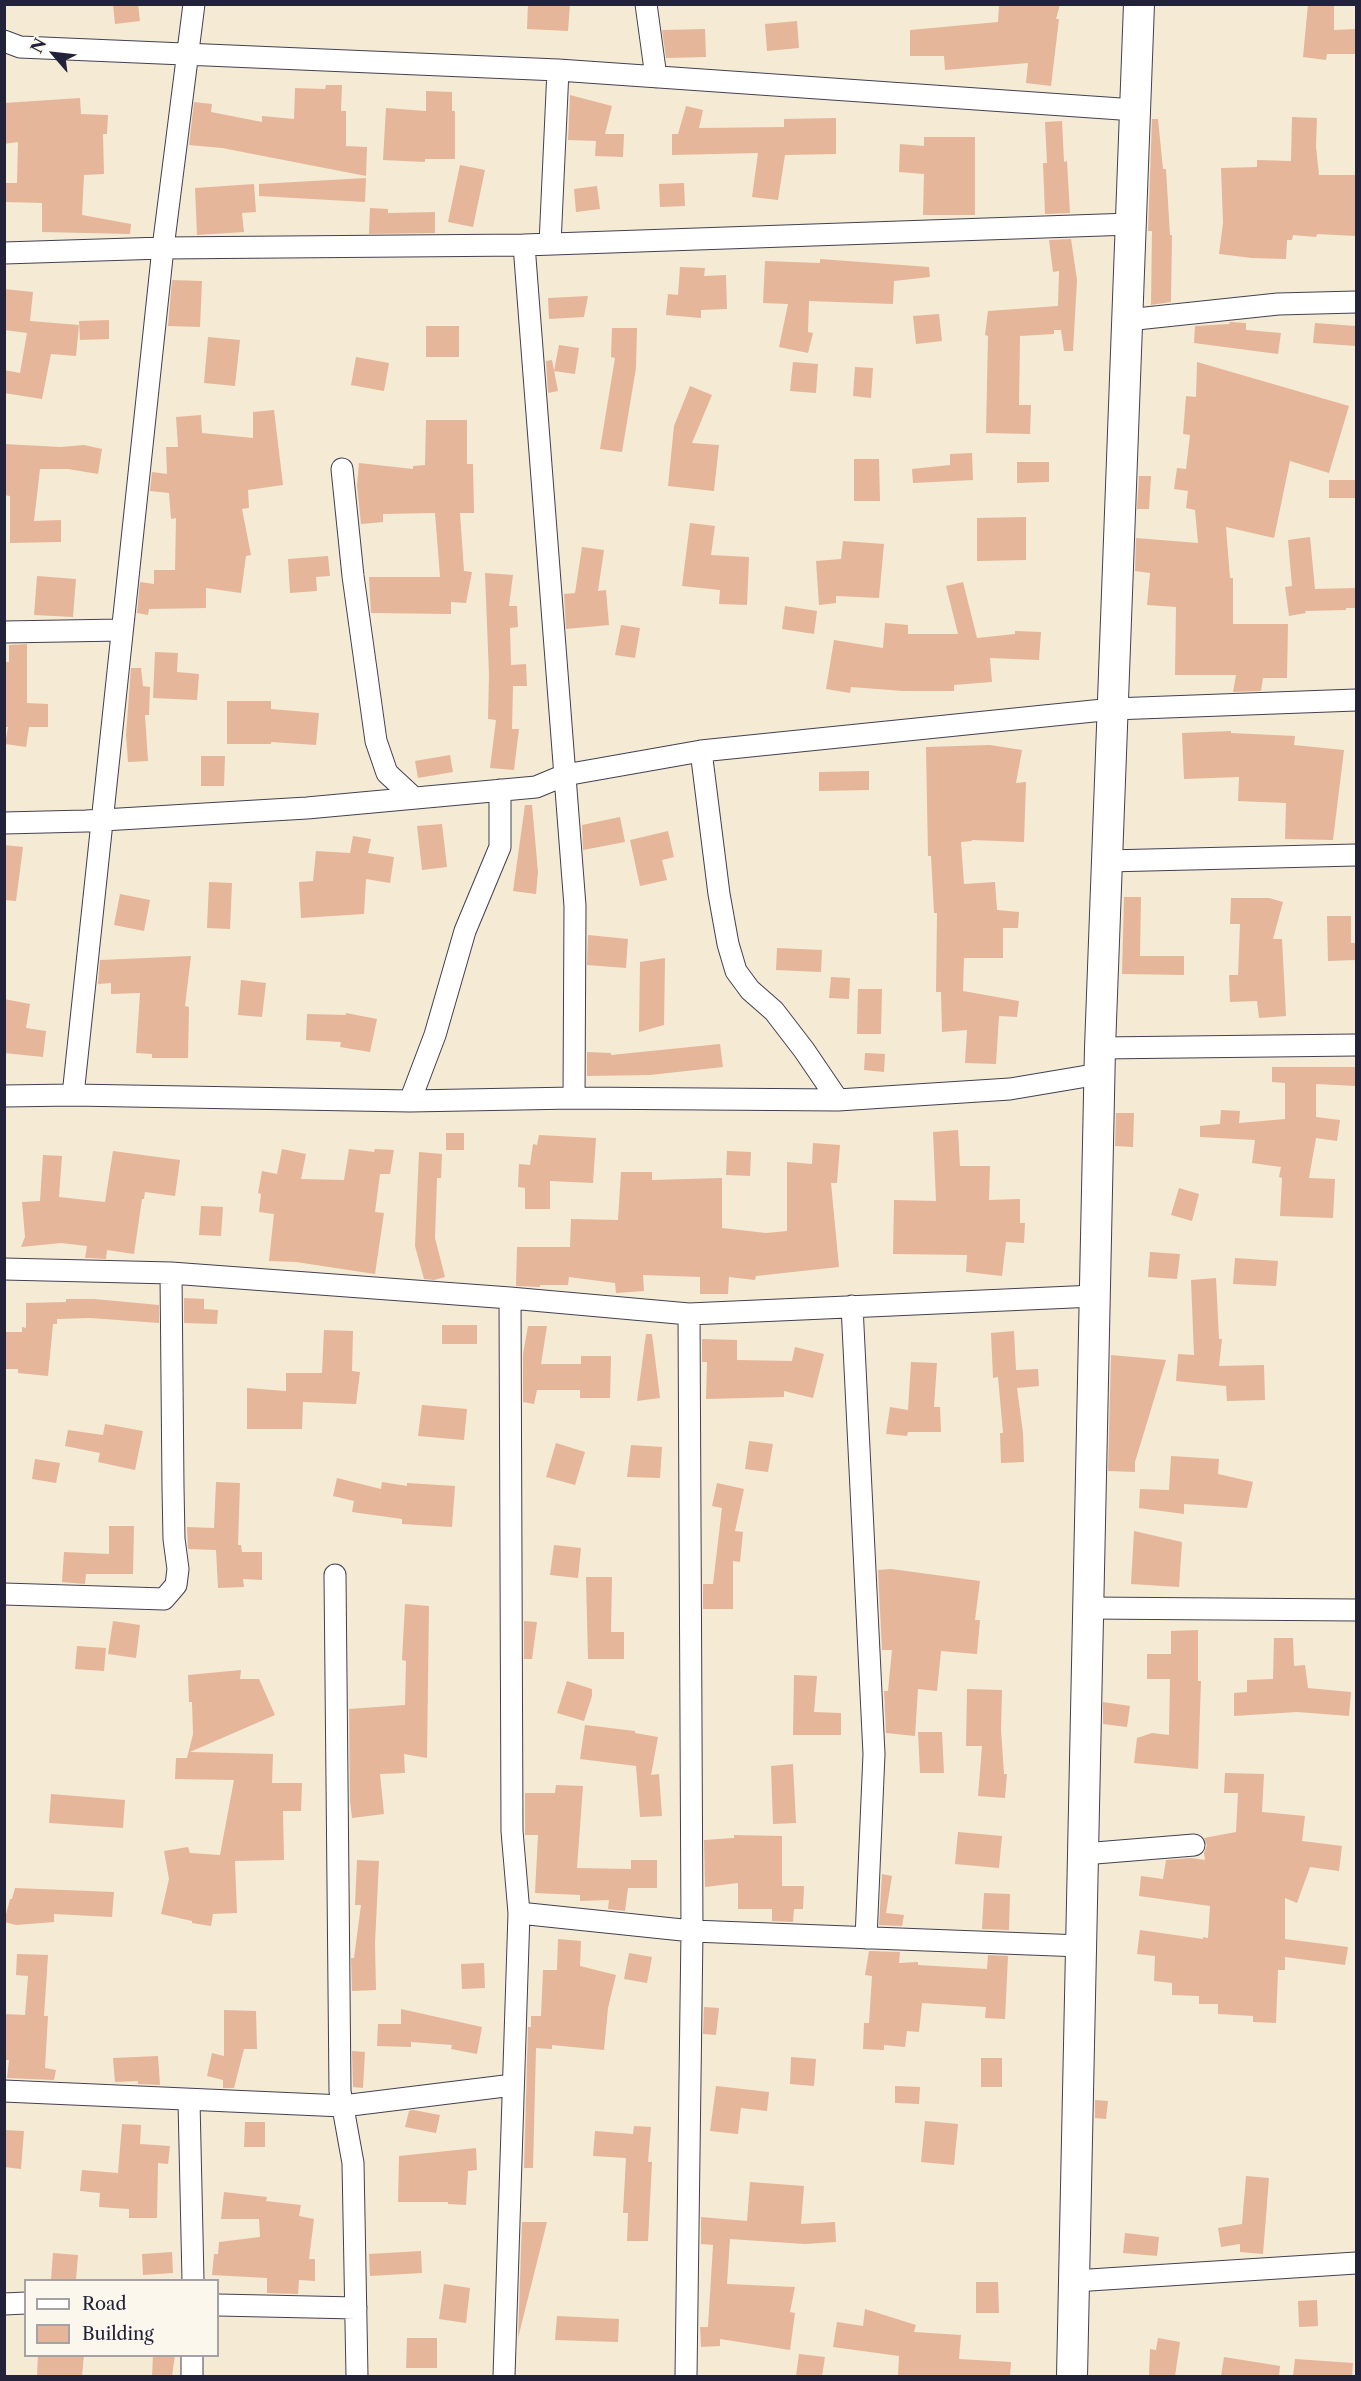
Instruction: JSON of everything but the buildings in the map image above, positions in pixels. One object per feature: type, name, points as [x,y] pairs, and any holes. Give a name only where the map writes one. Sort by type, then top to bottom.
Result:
[{"type":"main road","points":[[1072,2376],[1100,1061],[1139,4]]},
{"type":"street","points":[[73,1095],[163,249],[194,4]]},
{"type":"street","points":[[646,4],[656,77]]},
{"type":"street","points":[[4,41],[20,47],[558,70],[1135,110]]},
{"type":"street","points":[[550,244],[558,70]]},
{"type":"street","points":[[4,253],[524,245],[1131,224]]},
{"type":"street","points":[[524,245],[575,906],[574,1098]]},
{"type":"street","points":[[1127,320],[1278,304],[1356,302]]},
{"type":"street","points":[[342,469],[353,576],[376,741],[387,773],[414,798]]},
{"type":"street","points":[[4,632],[122,630]]},
{"type":"street","points":[[4,823],[102,820],[306,808],[536,787],[565,775],[701,751],[1113,710],[1356,700]]},
{"type":"street","points":[[701,751],[719,894],[728,944],[736,971],[750,990],[774,1011],[838,1100]]},
{"type":"street","points":[[410,1101],[435,1035],[465,931],[500,847],[500,790]]},
{"type":"street","points":[[1107,861],[1356,855]]},
{"type":"street","points":[[4,1096],[73,1095],[410,1101],[574,1098],[838,1100],[1010,1089],[1100,1061],[1356,1045]]},
{"type":"street","points":[[4,1269],[171,1274],[510,1298],[689,1314],[1095,1296]]},
{"type":"street","points":[[4,1594],[164,1599],[176,1585],[178,1569],[173,1508],[171,1274]]},
{"type":"street","points":[[504,2376],[519,1913],[512,1831],[510,1298]]},
{"type":"street","points":[[852,1306],[874,1754],[866,1938]]},
{"type":"street","points":[[686,2376],[692,1931],[689,1314]]},
{"type":"street","points":[[335,1575],[340,2091],[352,2163],[357,2376]]},
{"type":"street","points":[[1088,1608],[1356,1610]]},
{"type":"street","points":[[1083,1854],[1194,1845]]},
{"type":"street","points":[[519,1913],[692,1931],[1081,1946]]},
{"type":"street","points":[[4,2091],[189,2101],[343,2106],[513,2085]]},
{"type":"street","points":[[189,2101],[193,2279]]},
{"type":"street","points":[[1074,2281],[1356,2263]]},
{"type":"street","points":[[4,2304],[24,2303]]},
{"type":"street","points":[[219,2305],[356,2308]]},
{"type":"street","points":[[192,2357],[192,2376]]}]
